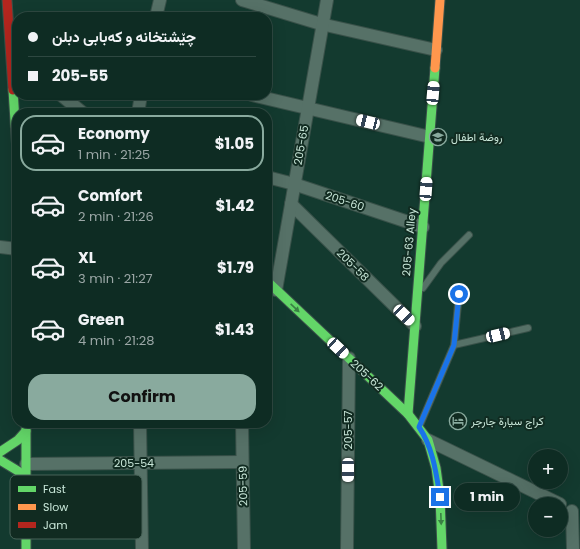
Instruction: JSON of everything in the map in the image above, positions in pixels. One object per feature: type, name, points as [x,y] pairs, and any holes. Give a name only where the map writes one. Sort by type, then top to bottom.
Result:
[{"type":"street","points":[[7,0],[12,30]]},
{"type":"street","points":[[157,12],[160,0]]},
{"type":"street","points":[[242,0],[321,24],[436,50]]},
{"type":"street","name":"205-65","points":[[272,282],[291,204],[326,0]]},
{"type":"street","name":"205-63 Alley","points":[[408,414],[440,0]]},
{"type":"street","points":[[272,99],[430,137]]},
{"type":"street","points":[[67,100],[77,108]]},
{"type":"street","name":"205-60","points":[[272,178],[294,184],[423,227]]},
{"type":"street","name":"205-58","points":[[291,204],[415,326]]},
{"type":"street","points":[[0,247],[12,248]]},
{"type":"street","name":"205-62","points":[[272,287],[408,414],[428,440],[436,468],[440,497],[442,549]]},
{"type":"street","name":"205-57","points":[[347,549],[348,358]]},
{"type":"street","points":[[0,452],[18,440],[25,428]]},
{"type":"street","points":[[26,428],[26,475]]},
{"type":"street","points":[[140,428],[141,475]]},
{"type":"street","name":"205-59","points":[[242,428],[244,549]]},
{"type":"street","points":[[428,440],[546,497]]},
{"type":"street","points":[[0,460],[22,475]]},
{"type":"street","name":"205-54","points":[[26,464],[242,462]]},
{"type":"street","points":[[568,508],[578,514],[573,549]]},
{"type":"street","points":[[142,539],[142,549]]},
{"type":"lane","points":[[417,295],[441,263],[469,235]]},
{"type":"lane","points":[[419,427],[454,345],[459,294]]},
{"type":"lane","points":[[454,345],[528,328]]},
{"type":"traffic: fast","points":[[408,414],[435,68]]},
{"type":"traffic: fast","points":[[14,100],[14,108]]},
{"type":"traffic: fast","points":[[272,286],[408,414],[428,440],[436,468],[440,497],[442,549]]},
{"type":"traffic: fast","points":[[26,428],[26,475]]},
{"type":"traffic: fast","points":[[0,452],[18,440],[26,431]]},
{"type":"traffic: fast","points":[[0,460],[22,475]]},
{"type":"traffic: fast","points":[[26,539],[26,549]]},
{"type":"traffic: slow","points":[[435,68],[440,0]]},
{"type":"traffic: jam","points":[[7,0],[12,75]]},
{"type":"place","name":"روضة اطفال","points":[[438,137]]},
{"type":"place","name":"كراج سيارة جارجر","points":[[458,421]]},
{"type":"route","points":[[440,497],[436,468],[428,440],[419,427],[454,345],[459,294]]}]
